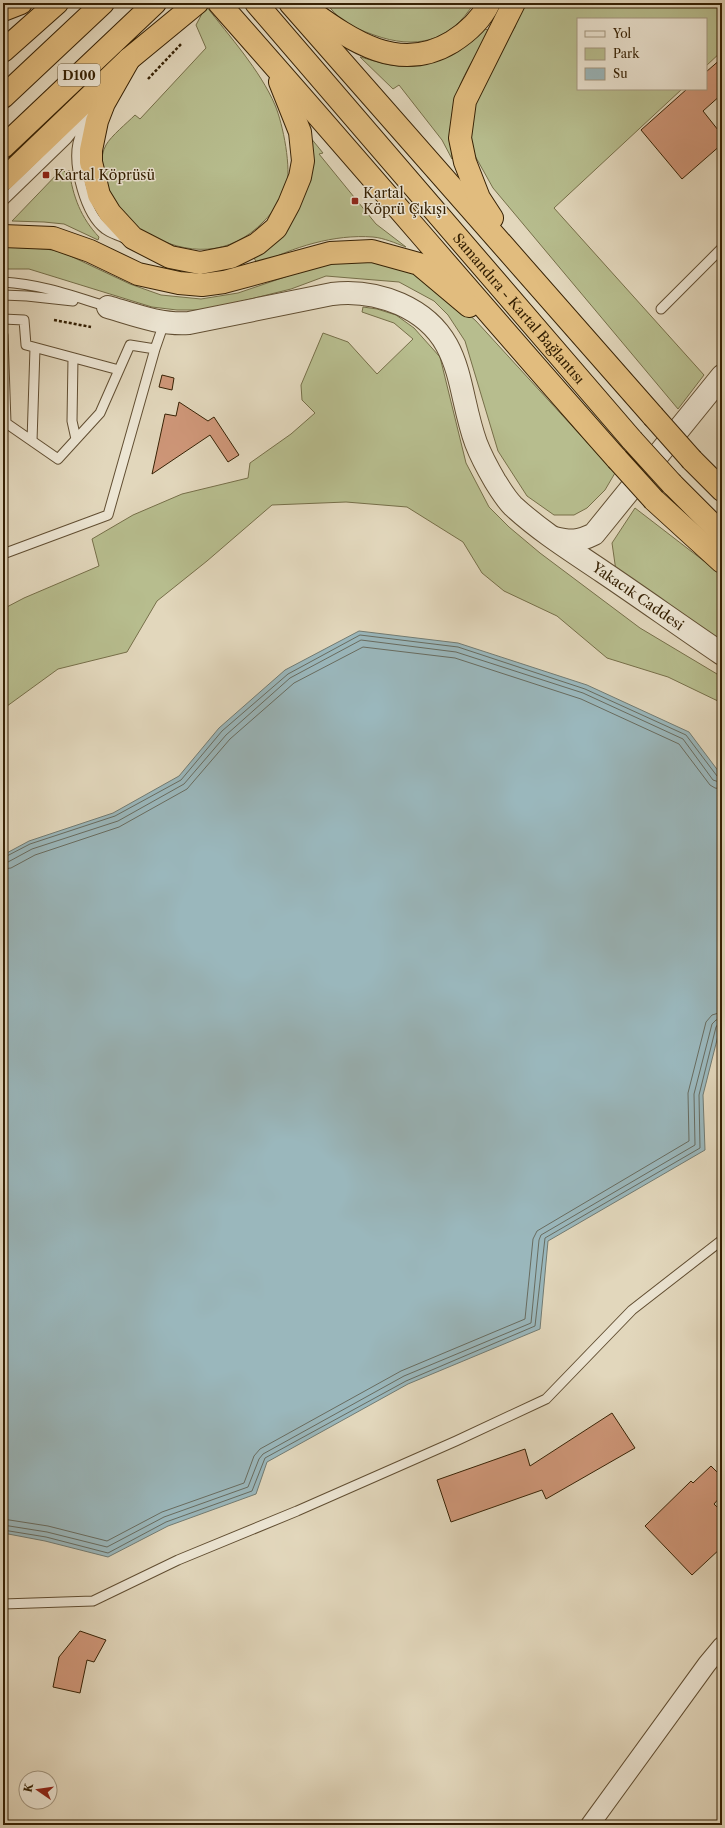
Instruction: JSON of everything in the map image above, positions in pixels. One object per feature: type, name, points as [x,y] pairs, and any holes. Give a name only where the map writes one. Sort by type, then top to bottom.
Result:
[{"type":"highway","points":[[3,10],[21,3]]},
{"type":"highway","points":[[3,51],[57,3]]},
{"type":"highway","name":"D100","points":[[3,97],[103,3]]},
{"type":"highway","name":"D100","points":[[3,148],[155,3]]},
{"type":"highway","points":[[3,180],[129,59],[197,3]]},
{"type":"highway","points":[[218,3],[427,240],[515,344],[617,459],[654,500],[722,562]]},
{"type":"highway","name":"Samandıra - Kartal Bağlantısı","points":[[290,3],[692,460],[722,490]]},
{"type":"highway","points":[[300,3],[344,35],[373,50],[399,56],[424,54],[447,45],[467,33],[485,12],[489,3]]},
{"type":"highway","points":[[514,3],[465,101],[460,138],[465,162],[479,198],[539,287]]},
{"type":"highway","name":"Samandıra - Kartal Bağlantısı","points":[[257,4],[632,440],[672,484],[722,534]]},
{"type":"highway","points":[[129,59],[104,103],[97,121],[91,150],[91,162],[98,195],[110,212],[133,238],[146,246],[170,257],[200,263],[231,257],[257,244],[276,228],[290,204],[300,177],[303,160],[300,132],[278,76],[237,24]]},
{"type":"highway","points":[[3,236],[54,238],[90,251],[138,274],[179,283],[202,285],[224,282],[330,253],[372,251],[419,264],[515,344]]},
{"type":"street","name":"Yakacık Caddesi","points":[[108,307],[164,323],[189,323],[348,292],[392,300],[410,308],[438,332],[449,348],[458,367],[476,443],[489,470],[512,505],[554,538],[722,654]]},
{"type":"street","points":[[554,538],[570,542],[582,540],[594,534],[722,376]]},
{"type":"street","points":[[606,520],[598,538],[597,549],[600,562],[614,579]]},
{"type":"street","points":[[590,1825],[707,1664],[722,1646]]},
{"type":"lane","points":[[3,201],[67,139],[129,59]]},
{"type":"lane","points":[[661,309],[722,248]]},
{"type":"lane","points":[[3,282],[18,283],[54,290],[108,307]]},
{"type":"lane","points":[[3,295],[65,300],[108,307]]},
{"type":"lane","points":[[3,319],[24,320],[26,345],[119,370]]},
{"type":"lane","points":[[3,554],[108,515],[155,349],[164,323]]},
{"type":"lane","points":[[3,335],[6,423],[58,459],[100,413],[130,345],[155,349]]},
{"type":"lane","points":[[32,441],[34,348]]},
{"type":"lane","points":[[73,358],[72,421],[76,439]]},
{"type":"lane","points":[[3,1604],[93,1601],[178,1560],[312,1505],[546,1399],[632,1310],[722,1240]]},
{"type":"path","points":[[148,79],[182,43]]},
{"type":"path","points":[[54,320],[91,327]]},
{"type":"green space","points":[[326,3],[474,3],[465,16],[454,27],[443,34],[418,42],[404,42],[389,40],[350,25],[343,21]]},
{"type":"green space","points":[[521,3],[722,3],[722,51],[707,65],[707,18],[577,18],[577,90],[681,90],[554,208],[704,375],[678,409],[493,188],[469,145],[471,104],[490,67],[515,27]]},
{"type":"green space","points":[[206,6],[253,66],[269,92],[278,113],[286,146],[288,180],[286,188],[277,206],[251,233],[223,247],[192,249],[161,241],[132,226],[121,218],[110,198],[104,175],[102,159],[106,145],[119,130],[135,115],[140,119],[206,48],[196,25]]},
{"type":"green space","points":[[485,29],[491,31],[475,56],[456,94],[452,124],[452,159],[442,140],[399,85],[393,89],[360,57],[384,64],[399,66],[423,64],[446,56],[466,44]]},
{"type":"green space","points":[[310,137],[323,153],[319,154],[376,224],[406,247],[373,237],[344,238],[299,247],[258,265],[254,258],[279,234]]},
{"type":"green space","points":[[62,169],[66,173],[69,170],[73,189],[79,206],[87,222],[99,237],[98,240],[64,224],[12,221]]},
{"type":"green space","points":[[3,248],[46,249],[62,252],[130,284],[161,295],[201,299],[238,293],[335,260],[370,261],[414,274],[448,296],[476,321],[615,473],[605,490],[587,508],[574,515],[554,515],[527,496],[498,451],[465,341],[448,315],[434,301],[399,282],[326,276],[291,289],[206,310],[177,310],[152,307],[29,269],[3,269]]},
{"type":"green space","points":[[363,307],[377,309],[396,315],[414,328],[440,357],[466,463],[489,507],[509,527],[540,553],[640,628],[722,677],[722,703],[668,677],[607,658],[557,616],[504,591],[482,573],[463,542],[407,507],[346,502],[272,505],[207,561],[157,601],[127,652],[58,669],[3,709],[3,609],[24,598],[99,566],[92,539],[133,515],[182,494],[248,478],[250,463],[291,434],[315,413],[302,400],[301,385],[323,333],[348,342],[377,374],[413,339],[394,323],[362,312]]},
{"type":"green space","points":[[635,508],[722,575],[722,642],[616,571],[612,543]]},
{"type":"water","points":[[359,631],[458,643],[587,685],[689,732],[722,776],[722,1020],[703,1095],[705,1150],[548,1241],[540,1329],[408,1384],[267,1462],[256,1494],[168,1526],[108,1557],[45,1541],[3,1533],[3,855],[29,841],[113,813],[179,776],[219,728],[285,670]]},
{"type":"building","points":[[722,58],[722,94],[703,111],[722,135],[722,144],[682,179],[641,130],[686,90],[707,90],[707,71]]},
{"type":"building","points":[[162,375],[174,378],[172,390],[159,387]]},
{"type":"building","points":[[179,402],[208,421],[214,417],[239,455],[228,462],[210,435],[152,474],[165,414],[176,416]]},
{"type":"building","points":[[612,1413],[635,1448],[546,1499],[542,1490],[451,1522],[437,1480],[525,1449],[530,1466]]},
{"type":"building","points":[[711,1466],[722,1477],[722,1495],[714,1504],[722,1512],[722,1547],[692,1575],[645,1526],[691,1481],[693,1483]]},
{"type":"building","points":[[80,1631],[106,1640],[94,1662],[87,1660],[80,1693],[53,1687],[59,1657]]},
{"type":"place","name":"Kartal Köprüsü","points":[[46,175]]},
{"type":"place","name":"Kartal Köprü Çıkışı","points":[[355,201]]}]
